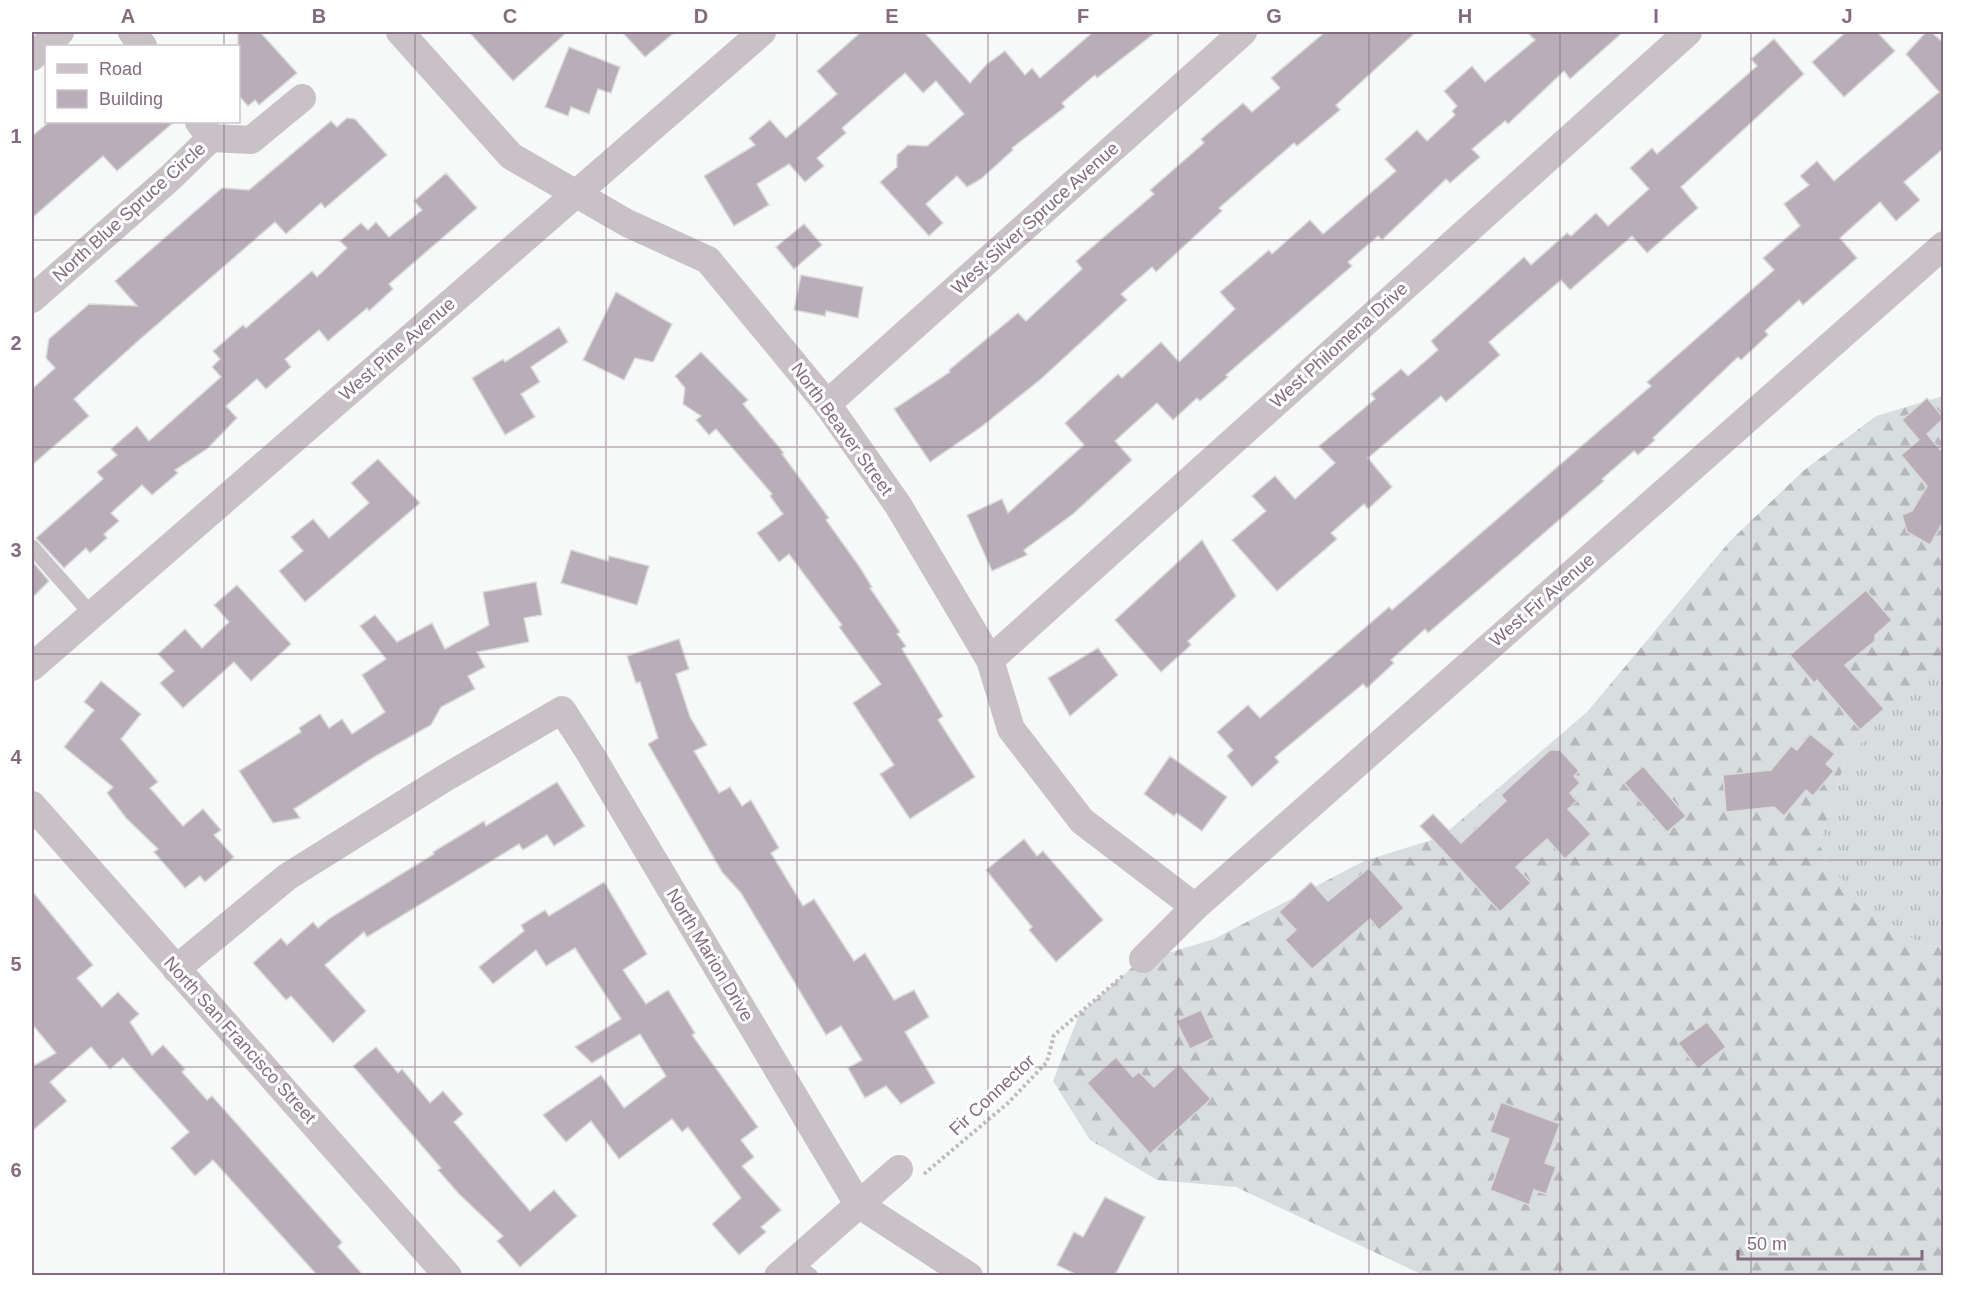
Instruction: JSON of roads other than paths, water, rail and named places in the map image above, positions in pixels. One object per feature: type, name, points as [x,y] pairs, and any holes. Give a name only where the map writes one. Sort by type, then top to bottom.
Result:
[{"type":"street","points":[[45,45],[60,32]]},
{"type":"street","points":[[132,32],[142,45]]},
{"type":"street","name":"North Beaver Street","points":[[400,32],[511,156],[627,223],[708,260],[827,404],[898,505],[990,660],[1011,729],[1082,821],[1195,907]]},
{"type":"street","name":"West Pine Avenue","points":[[32,668],[762,32]]},
{"type":"street","name":"West Silver Spruce Avenue","points":[[827,404],[1243,32]]},
{"type":"street","name":"West Philomena Drive","points":[[990,660],[1688,32]]},
{"type":"street","points":[[32,57],[45,45]]},
{"type":"street","points":[[205,130],[250,140],[302,98]]},
{"type":"street","name":"North Blue Spruce Circle","points":[[32,299],[170,178],[205,130]]},
{"type":"street","name":"West Fir Avenue","points":[[1143,959],[1195,907],[1944,245]]},
{"type":"street","name":"North Marion Drive","points":[[176,969],[288,877],[445,778],[562,710],[858,1204],[969,1275]]},
{"type":"street","name":"North San Francisco Street","points":[[32,806],[448,1275]]},
{"type":"street","points":[[794,1271],[858,1204],[898,1169]]},
{"type":"lane","points":[[32,547],[92,615]]}]
